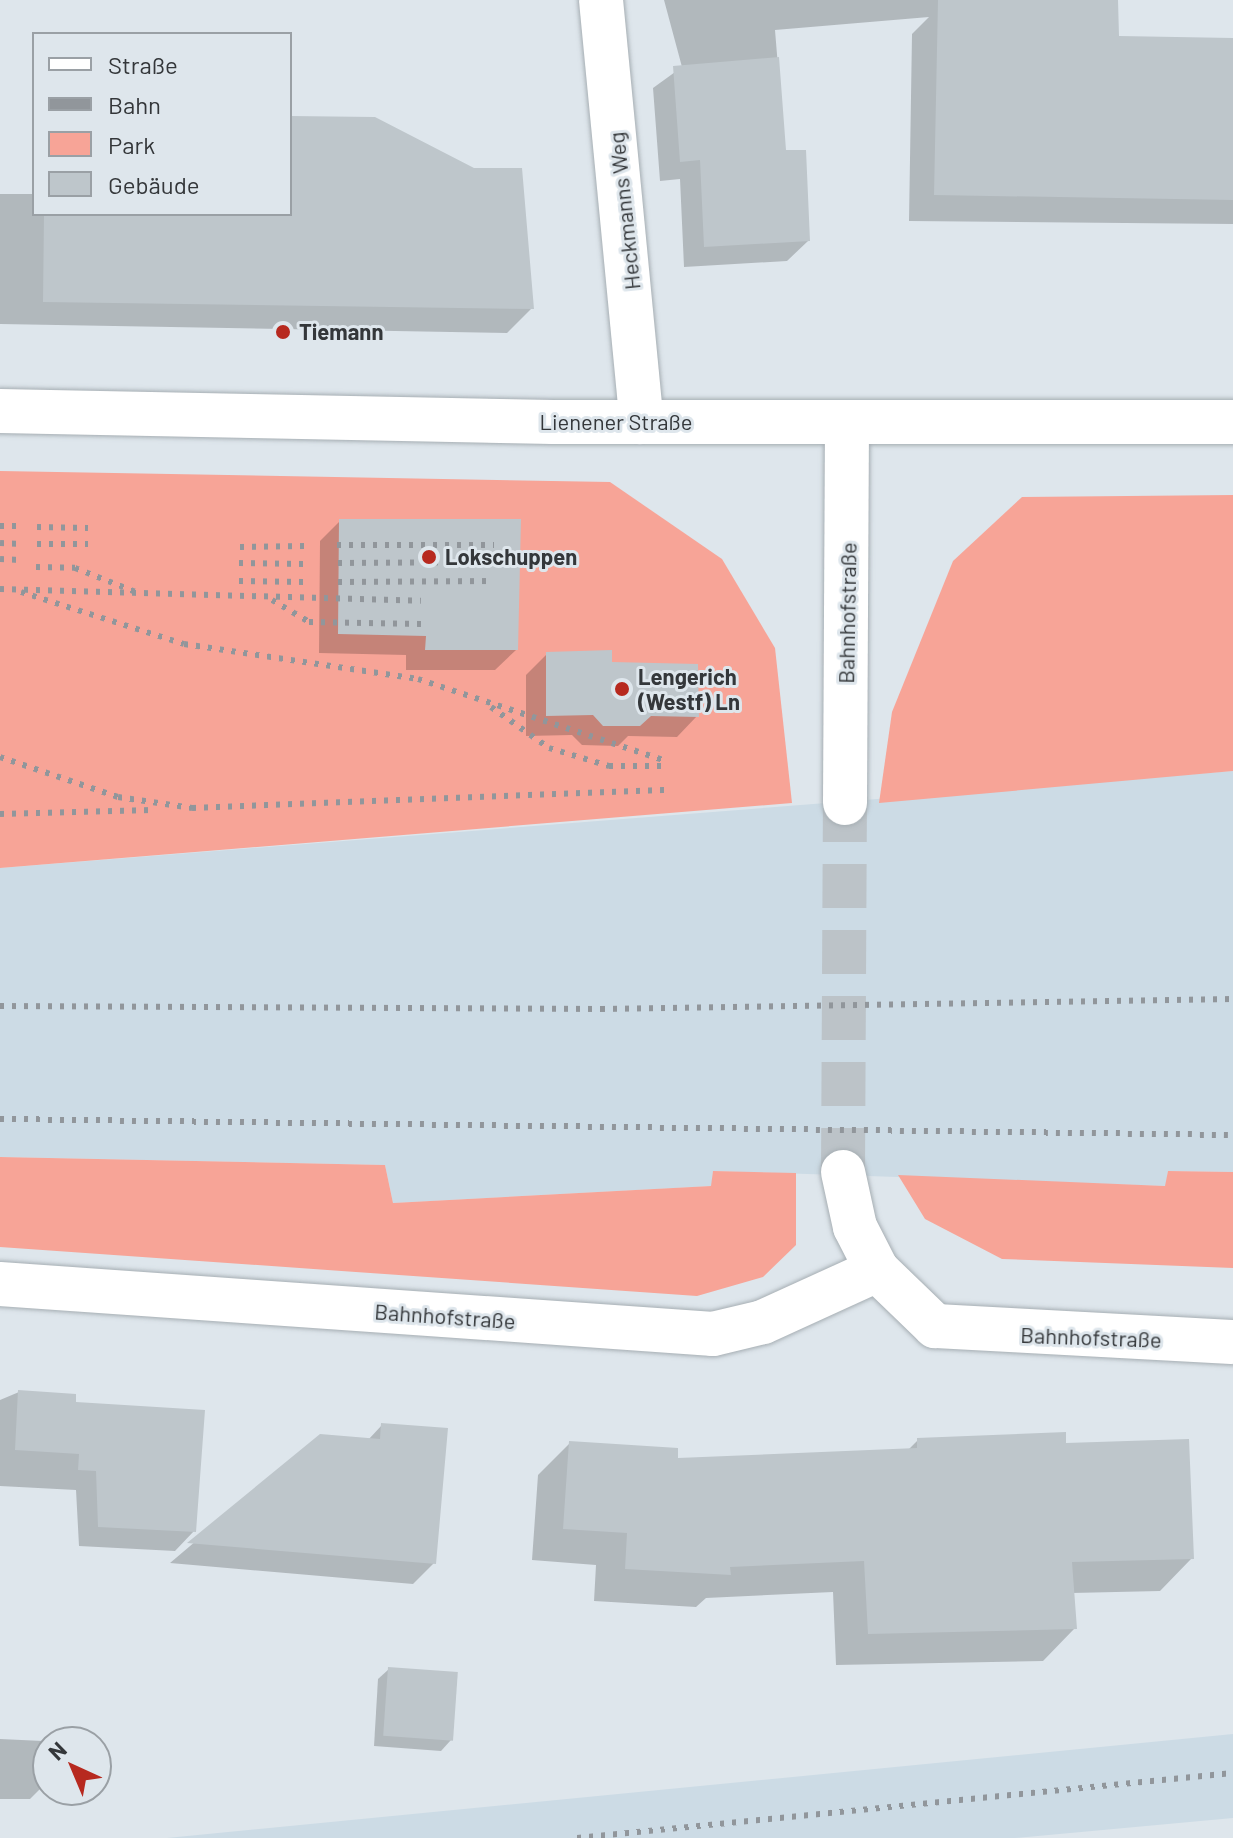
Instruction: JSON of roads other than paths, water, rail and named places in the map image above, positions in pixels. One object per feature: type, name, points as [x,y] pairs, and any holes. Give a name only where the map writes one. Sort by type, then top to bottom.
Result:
[{"type":"street","name":"Heckmanns Weg","points":[[601,0],[642,422]]},
{"type":"street","name":"Lienener Straße","points":[[0,411],[847,424],[1233,422]]},
{"type":"street","name":"Bahnhofstraße","points":[[845,803],[847,424]]},
{"type":"street","name":"Bahnhofstraße","points":[[843,1172],[855,1227],[877,1270],[935,1326],[1233,1342]]},
{"type":"street","name":"Bahnhofstraße","points":[[0,1284],[713,1334],[763,1322],[877,1270]]},
{"type":"tunnel","points":[[843,1172],[845,803]]},
{"type":"railway","points":[[0,526],[21,526]]},
{"type":"railway","points":[[37,527],[88,528]]},
{"type":"railway","points":[[0,543],[21,544]]},
{"type":"railway","points":[[37,544],[88,544]]},
{"type":"railway","points":[[337,545],[494,545]]},
{"type":"railway","points":[[240,547],[305,546]]},
{"type":"railway","points":[[0,559],[20,560]]},
{"type":"railway","points":[[338,563],[493,562]]},
{"type":"railway","points":[[239,563],[304,564]]},
{"type":"railway","points":[[36,567],[75,568],[136,592]]},
{"type":"railway","points":[[239,581],[304,582]]},
{"type":"railway","points":[[338,582],[494,581]]},
{"type":"railway","points":[[0,589],[421,601]]},
{"type":"railway","points":[[21,592],[184,644],[418,679],[666,761]]},
{"type":"railway","points":[[272,600],[309,622],[421,624]]},
{"type":"railway","points":[[491,707],[549,748],[609,766],[666,766]]},
{"type":"railway","points":[[0,757],[118,797],[192,808],[670,790]]},
{"type":"railway","points":[[0,814],[152,810]]},
{"type":"railway","points":[[0,1006],[601,1009],[1233,999]]},
{"type":"railway","points":[[0,1119],[1233,1135]]},
{"type":"railway","points":[[577,1838],[1233,1773]]},
{"type":"place","name":"Tiemann","points":[[283,332]]},
{"type":"place","name":"Lokschuppen","points":[[429,557]]},
{"type":"place","name":"Lengerich (Westf) Ln","points":[[622,689]]}]
